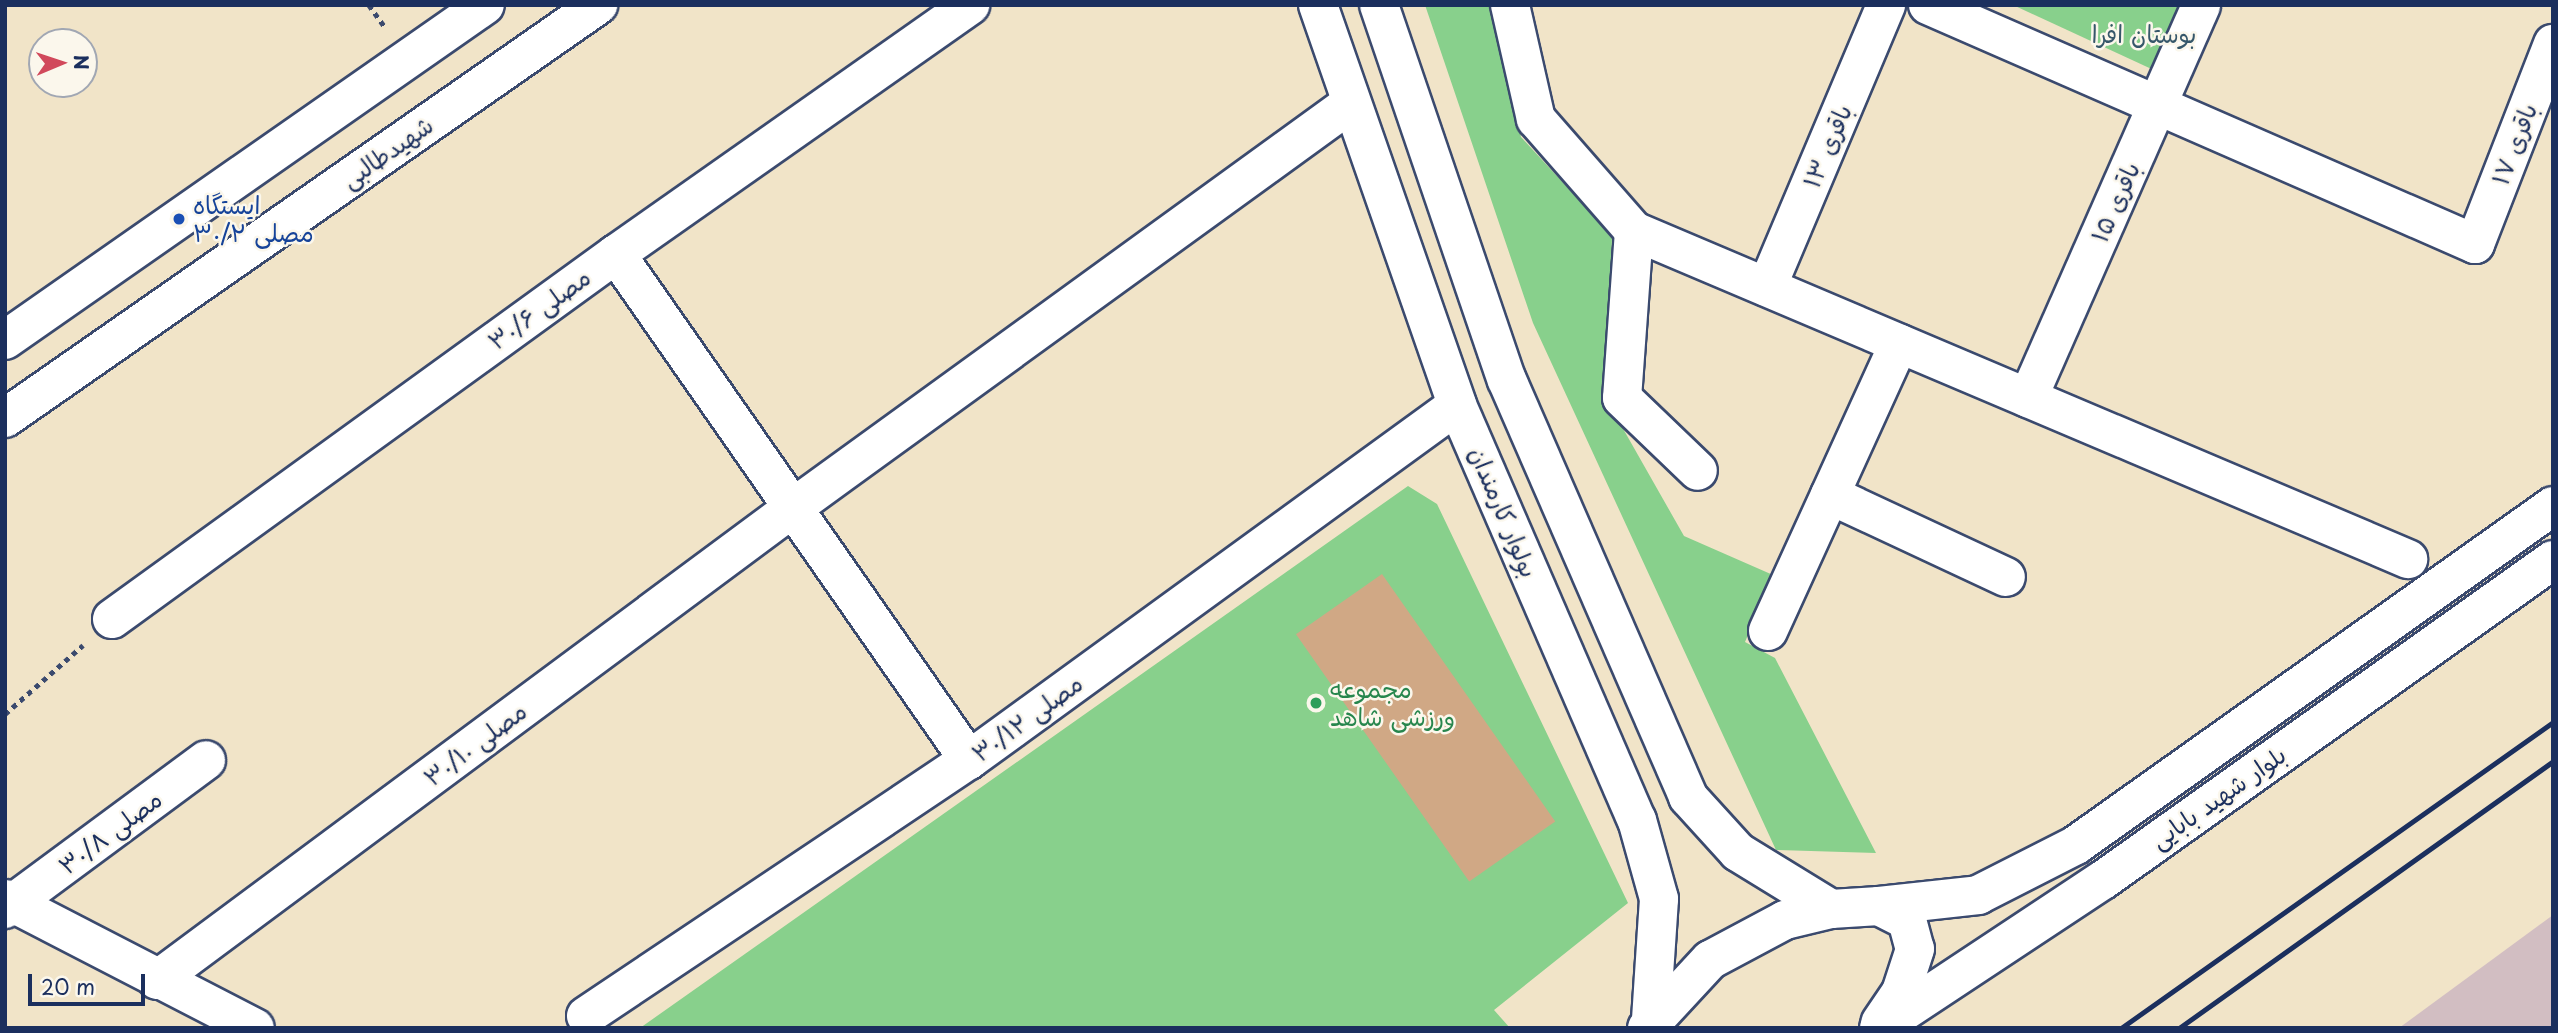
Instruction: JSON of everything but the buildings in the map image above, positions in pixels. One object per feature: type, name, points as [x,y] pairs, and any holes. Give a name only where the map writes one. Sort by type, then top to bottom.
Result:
[{"type":"street","points":[[5,340],[485,5]]},
{"type":"street","name":"شهیدطالبی","points":[[5,418],[597,5]]},
{"type":"street","name":"مصلی ۳۰/۶","points":[[112,619],[616,254],[970,5]]},
{"type":"street","name":"بولوار کارمندان","points":[[1318,5],[1457,405],[1637,820],[1660,899],[1649,1025]]},
{"type":"street","points":[[1379,5],[1507,380],[1688,797],[1738,852],[1831,909]]},
{"type":"street","points":[[1510,5],[1536,119],[1633,231],[2407,559]]},
{"type":"street","name":"باقری ۱۳","points":[[1768,287],[1886,5]]},
{"type":"street","points":[[1928,5],[2157,106]]},
{"type":"street","name":"باقری ۱۵","points":[[2028,398],[2201,5]]},
{"type":"street","name":"باقری ۱۷","points":[[2157,106],[2474,244],[2553,44]]},
{"type":"street","name":"مصلی ۳۰/۱۰","points":[[157,980],[793,507],[1352,103]]},
{"type":"street","points":[[1633,231],[1622,398],[1698,471]]},
{"type":"street","points":[[616,254],[969,760]]},
{"type":"street","points":[[1768,631],[1899,343]]},
{"type":"street","name":"مصلی ۳۰/۱۲","points":[[586,1016],[969,760],[1457,405]]},
{"type":"street","points":[[1830,495],[2006,577]]},
{"type":"street","name":"بلوار شهید بابایی","points":[[1649,1025],[1710,960],[1785,920],[1831,909],[1978,895],[2076,845],[2553,506]]},
{"type":"street","name":"بلوار شهید بابایی","points":[[1878,1028],[2103,880],[2553,560]]},
{"type":"street","name":"مصلی ۳۰/۸","points":[[8,904],[206,760]]},
{"type":"street","points":[[8,904],[255,1028]]},
{"type":"street","points":[[1878,1028],[1901,992],[1915,949],[1907,920],[1879,906]]},
{"type":"path","points":[[5,714],[112,619]]},
{"type":"shaded area","points":[[2553,915],[2553,1028],[2399,1028]]},
{"type":"green space","points":[[1425,5],[1492,5],[1521,137],[1612,236],[1609,404],[1684,536],[1773,575],[1745,642],[1775,658],[1876,853],[1776,850],[1533,323]]},
{"type":"green space","name":"بوستان افرا","points":[[2013,5],[2189,5],[2158,72]]},
{"type":"green space","name":"مجموعه ورزشی شاهد","points":[[1408,486],[1437,504],[1628,903],[1494,1010],[1510,1028],[640,1028]]},
{"type":"railway","points":[[2121,1028],[2553,722]]},
{"type":"railway","points":[[2179,1028],[2553,761]]},
{"type":"place","name":"ایستگاه مصلی ۳۰/۲","points":[[179,219]]},
{"type":"place","name":"مجموعه ورزشی شاهد","points":[[1316,703]]}]
